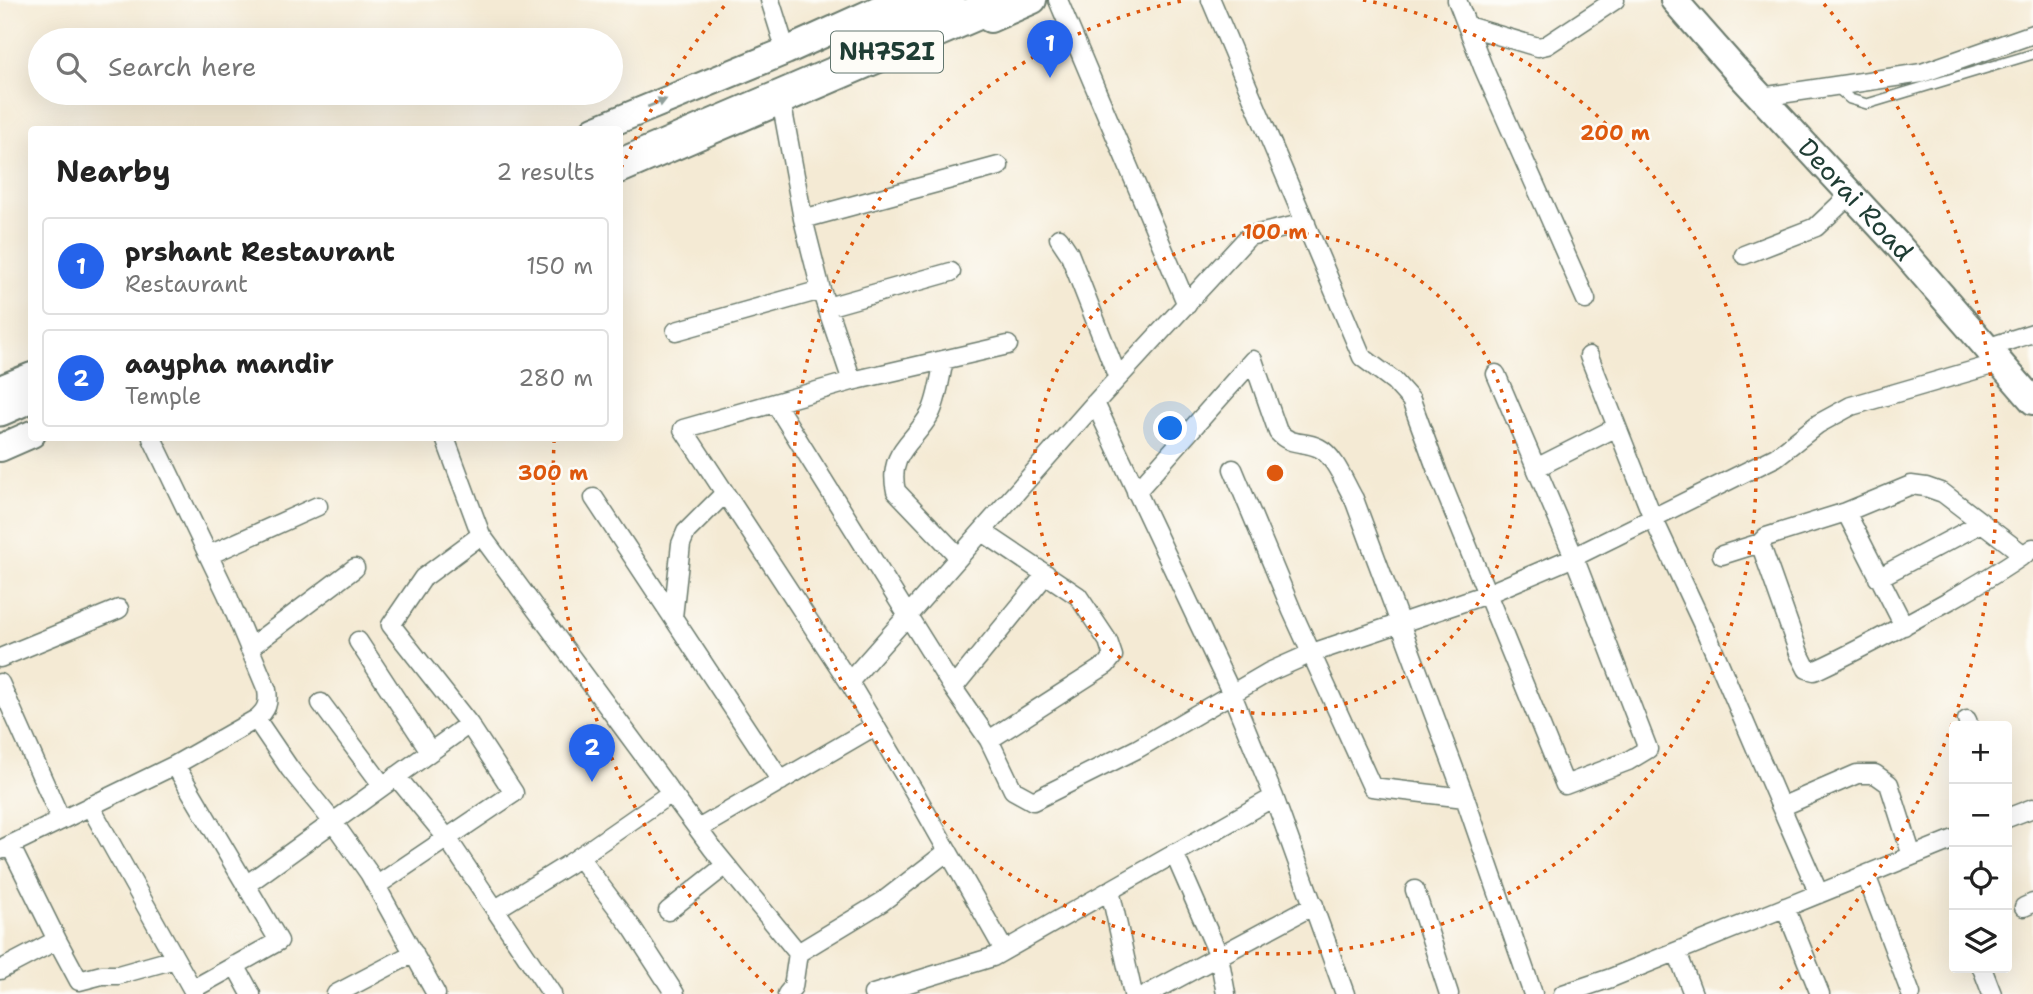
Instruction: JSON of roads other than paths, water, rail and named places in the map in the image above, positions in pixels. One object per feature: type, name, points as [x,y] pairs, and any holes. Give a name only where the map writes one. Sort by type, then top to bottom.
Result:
[{"type":"highway","name":"NH752I","points":[[623,141],[770,99],[948,0]]},
{"type":"highway","name":"NH752I","points":[[623,165],[770,99],[1007,0]]},
{"type":"highway","points":[[0,408],[28,397]]},
{"type":"highway","points":[[0,432],[28,421]]},
{"type":"street","points":[[770,0],[786,51]]},
{"type":"street","points":[[604,126],[786,51],[899,0]]},
{"type":"street","points":[[623,180],[698,150],[770,99],[1033,0]]},
{"type":"street","points":[[1058,0],[1186,305]]},
{"type":"street","points":[[1211,0],[1362,358],[1394,381],[1411,400],[1565,785],[1628,761],[1648,749],[1574,557],[1496,374]]},
{"type":"street","points":[[1457,0],[1483,67],[1586,300]]},
{"type":"street","points":[[1470,32],[1538,47],[1546,45],[1615,0]]},
{"type":"street","name":"Deorai Road","points":[[1675,0],[1897,244],[2033,401]]},
{"type":"street","points":[[1761,97],[1922,73],[2033,34]]},
{"type":"street","points":[[770,99],[824,298],[852,381]]},
{"type":"street","points":[[803,219],[999,166]]},
{"type":"street","points":[[1744,255],[1816,227],[1851,194]]},
{"type":"street","points":[[849,682],[1095,403],[1249,236],[1306,223]]},
{"type":"street","points":[[1059,238],[1069,253],[1118,378]]},
{"type":"street","points":[[676,331],[951,272]]},
{"type":"street","points":[[775,403],[953,688],[989,740],[1013,790],[1032,801],[1147,744],[1190,720],[1231,692],[1312,653],[1487,594],[1574,557],[1776,457],[1818,424],[1851,406],[1993,356],[2033,333]]},
{"type":"street","points":[[1004,950],[849,682],[683,429],[852,381],[1008,345]]},
{"type":"street","points":[[1589,356],[1653,518],[1702,623],[1819,894]]},
{"type":"street","points":[[944,360],[930,413],[898,455],[893,479],[896,491],[958,557]]},
{"type":"street","points":[[1136,492],[1252,360],[1278,432],[1286,440],[1318,448],[1329,457],[1354,499],[1401,621],[1533,994]]},
{"type":"street","points":[[0,390],[28,378]]},
{"type":"street","points":[[1095,403],[1231,692],[1274,797],[1345,994]]},
{"type":"street","points":[[1536,468],[1617,427]]},
{"type":"street","points":[[0,448],[28,436]]},
{"type":"street","points":[[153,441],[209,555],[267,690],[269,701],[265,711],[256,719],[175,765],[5,847],[84,988],[102,975],[118,975],[175,959]]},
{"type":"street","points":[[446,441],[481,535],[698,829],[798,953],[793,987],[787,994]]},
{"type":"street","points":[[1233,469],[1292,611],[1372,787],[1465,798]]},
{"type":"street","points":[[1722,555],[1760,543],[1766,537],[1846,512],[1911,485],[1943,493],[1982,523],[2028,552],[1904,626],[1814,671],[1807,669],[1760,543]]},
{"type":"street","points":[[673,617],[681,544],[686,533],[725,493]]},
{"type":"street","points":[[594,498],[781,781]]},
{"type":"street","points":[[209,555],[318,506]]},
{"type":"street","points":[[1846,512],[1904,626]]},
{"type":"street","points":[[1878,578],[1982,523]]},
{"type":"street","points":[[983,532],[1078,596],[1108,642],[1112,656],[1106,665],[989,740]]},
{"type":"street","points":[[376,886],[514,793],[469,724],[391,625],[424,578],[481,535]]},
{"type":"street","points":[[249,648],[355,568]]},
{"type":"street","points":[[953,688],[1046,574]]},
{"type":"street","points":[[0,658],[119,609]]},
{"type":"street","points":[[358,641],[430,751]]},
{"type":"street","points":[[0,683],[61,820]]},
{"type":"street","points":[[321,703],[390,781],[447,838],[552,994]]},
{"type":"street","points":[[256,719],[290,769],[333,822],[376,886],[436,994]]},
{"type":"street","points":[[246,885],[469,724]]},
{"type":"street","points":[[698,829],[875,726]]},
{"type":"street","points":[[90,806],[194,992],[279,941],[175,765]]},
{"type":"street","points":[[1781,807],[1857,774],[1875,774],[1889,785],[1912,856]]},
{"type":"street","points":[[496,909],[579,857],[671,793]]},
{"type":"street","points":[[873,994],[993,957],[1274,797]]},
{"type":"street","points":[[2012,816],[2033,808]]},
{"type":"street","points":[[1563,994],[1594,989],[1677,952],[1949,841]]},
{"type":"street","points":[[798,953],[882,902],[948,852]]},
{"type":"street","points":[[1174,853],[1219,956],[1226,994]]},
{"type":"street","points":[[579,857],[633,929],[675,994]]},
{"type":"street","points":[[668,911],[726,865]]},
{"type":"street","points":[[1866,875],[1911,994]]},
{"type":"street","points":[[1110,890],[1133,994]]},
{"type":"street","points":[[1415,890],[1449,994]]},
{"type":"street","points":[[1149,994],[1314,905]]},
{"type":"street","points":[[1785,907],[1820,994]]},
{"type":"street","points":[[0,970],[57,940]]},
{"type":"street","points":[[1677,952],[1693,994]]},
{"type":"street","points":[[336,994],[414,953]]},
{"type":"street","points":[[235,965],[251,994]]},
{"type":"street","points":[[1984,973],[1992,994]]},
{"type":"lane","points":[[1835,86],[1850,99],[1867,104],[2033,54]]},
{"type":"place","name":"prshant Restaurant","points":[[1050,78]]},
{"type":"place","name":"aaypha mandir","points":[[592,782]]}]
